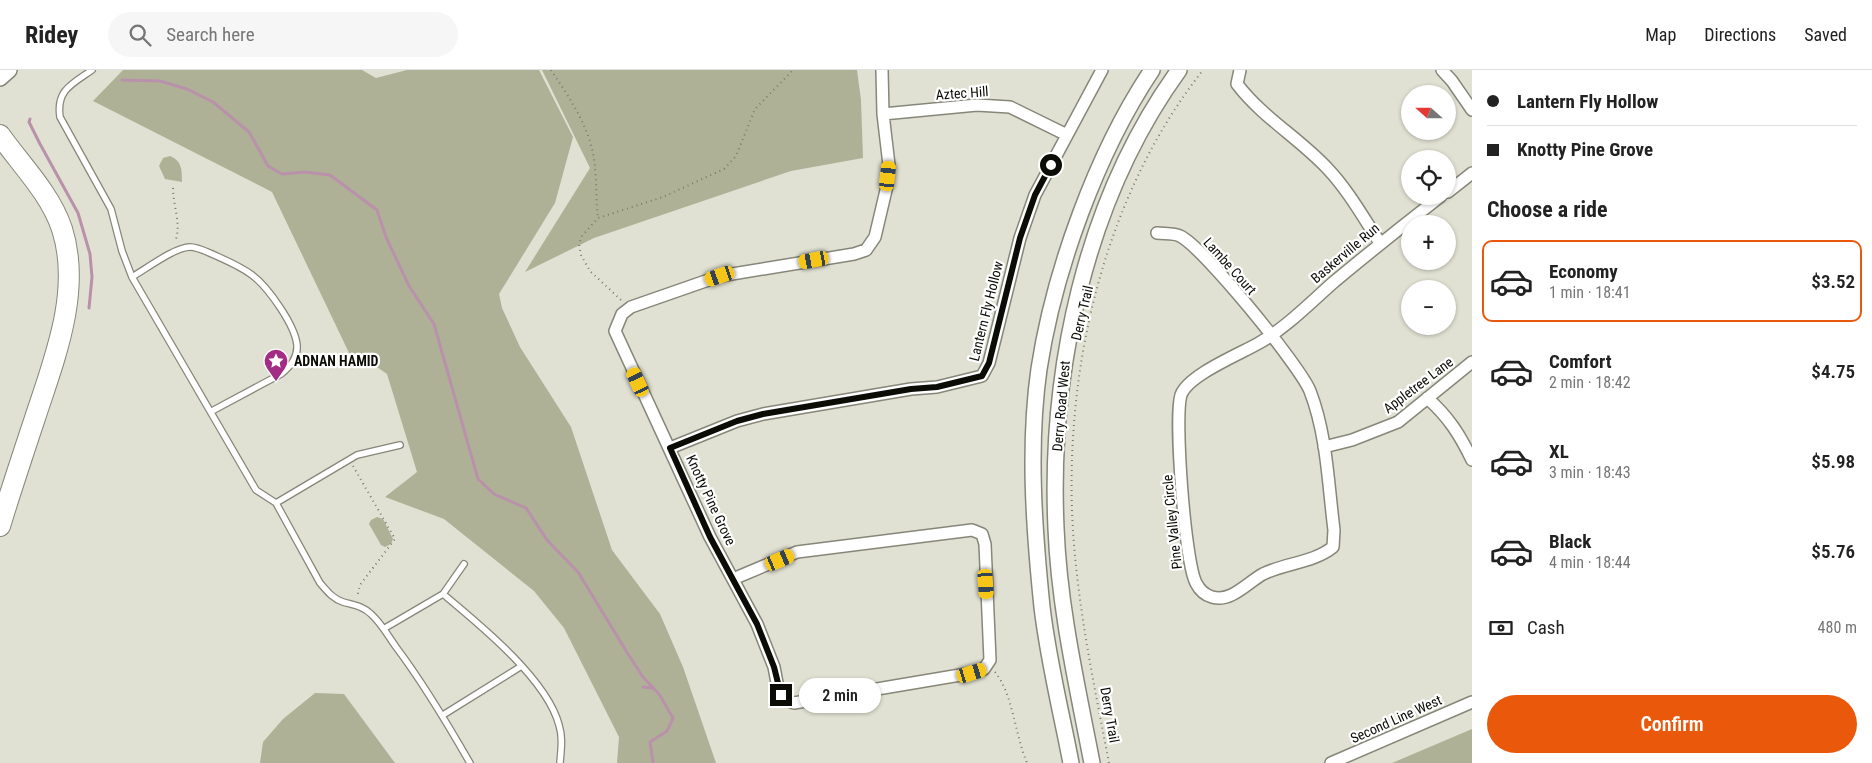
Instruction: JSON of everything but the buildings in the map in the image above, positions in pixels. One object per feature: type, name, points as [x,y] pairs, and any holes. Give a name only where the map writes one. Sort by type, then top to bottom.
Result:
[{"type":"highway","points":[[0,134],[53,208],[62,231],[69,288],[63,326],[53,362],[0,526]]},
{"type":"main road","points":[[0,78],[9,70]]},
{"type":"main road","name":"Derry Road West","points":[[1071,763],[1042,609],[1036,531],[1034,432],[1039,369],[1052,309],[1080,214],[1111,140],[1152,70]]},
{"type":"main road","name":"Derry Road West","points":[[1092,763],[1064,613],[1056,529],[1056,432],[1062,371],[1074,311],[1100,222],[1131,149],[1179,70]]},
{"type":"street","points":[[631,307],[720,276],[854,254],[866,250],[875,237],[887,186],[889,165],[883,114],[882,70]]},
{"type":"street","name":"Lantern Fly Hollow","points":[[670,448],[737,421],[763,414],[911,389],[937,387],[982,376],[989,363],[1020,238],[1035,195],[1102,70]]},
{"type":"street","points":[[1240,70],[1237,84],[1251,102],[1326,166],[1342,186],[1380,243]]},
{"type":"street","points":[[1442,70],[1452,80],[1472,110]]},
{"type":"street","name":"Aztec Hill","points":[[883,114],[977,105],[1010,107],[1067,134]]},
{"type":"street","points":[[1456,186],[1472,173]]},
{"type":"street","name":"Baskerville Run","points":[[1271,336],[1380,243],[1429,205]]},
{"type":"street","name":"Lambe Court","points":[[1157,233],[1180,236],[1210,262],[1271,336]]},
{"type":"street","name":"Knotty Pine Grove","points":[[631,307],[622,314],[615,331],[710,537],[763,639],[783,699],[794,703],[972,673],[984,669],[988,663]]},
{"type":"street","name":"Pine Valley Circle","points":[[1271,336],[1299,372],[1309,389],[1320,423],[1324,447],[1334,530],[1333,547],[1324,554],[1263,574],[1232,595],[1213,598],[1202,591],[1191,569],[1185,528],[1179,426],[1181,395],[1192,380],[1271,336]]},
{"type":"street","name":"Appletree Lane","points":[[1324,447],[1352,440],[1398,422],[1472,362]]},
{"type":"street","points":[[1427,398],[1450,421],[1461,436],[1472,460]]},
{"type":"street","points":[[732,578],[797,552],[972,530],[982,534],[984,544],[991,654],[988,663]]},
{"type":"street","name":"Second Line West","points":[[1331,763],[1472,702]]},
{"type":"lane","points":[[92,70],[62,94],[59,104],[60,117],[111,208],[122,251],[132,277],[212,411],[256,490],[276,503],[320,583],[330,594],[342,602],[355,604],[369,612],[385,628],[443,715],[470,763]]},
{"type":"lane","points":[[132,277],[170,255],[189,247],[226,260],[252,274],[271,292],[297,346],[295,358],[291,366],[281,374],[212,411]]},
{"type":"lane","points":[[276,503],[349,459],[367,451],[400,445]]},
{"type":"lane","points":[[385,628],[443,594],[464,564]]},
{"type":"lane","points":[[443,594],[498,640],[536,685],[559,724],[561,739],[560,763]]},
{"type":"lane","points":[[443,715],[520,667]]},
{"type":"path","points":[[551,70],[579,113],[592,145],[598,218]]},
{"type":"path","points":[[631,307],[590,271],[582,255],[580,244],[582,236],[598,218],[663,197],[724,169],[736,156],[755,109],[793,70]]},
{"type":"path","name":"Derry Trail","points":[[1108,763],[1081,610],[1075,559],[1072,509],[1077,395],[1086,338],[1098,288],[1119,222],[1160,134],[1203,70]]},
{"type":"path","points":[[170,255],[179,232],[173,202],[173,188]]},
{"type":"path","points":[[349,459],[395,539],[360,584],[355,604]]},
{"type":"path","points":[[988,663],[1005,686],[1017,737],[1027,763]]},
{"type":"green space","points":[[123,70],[362,70],[376,78],[407,70],[539,70],[573,137],[555,203],[499,294],[502,308],[520,347],[571,427],[612,550],[660,614],[683,667],[716,763],[617,763],[619,737],[564,628],[534,591],[444,519],[385,497],[417,472],[387,374],[364,358],[351,357],[272,192],[93,101]]},
{"type":"green space","points":[[542,70],[857,70],[861,100],[863,158],[791,171],[594,238],[525,272],[590,168]]},
{"type":"green space","points":[[170,156],[179,163],[182,182],[165,179],[159,166],[163,158]]},
{"type":"green space","points":[[377,517],[383,519],[393,539],[391,544],[385,547],[381,545],[369,524],[371,520]]},
{"type":"green space","points":[[315,693],[344,694],[395,763],[260,763],[263,742],[283,719]]},
{"type":"green space","points":[[1472,729],[1472,763],[1392,763]]},
{"type":"waterway","points":[[122,80],[160,81],[187,89],[213,102],[249,132],[268,166],[282,174],[305,172],[330,175],[377,210],[386,237],[409,286],[434,324],[478,479],[494,494],[526,508],[547,540],[578,572],[628,654],[643,677],[659,694],[673,718],[667,731],[650,742],[653,763]]},
{"type":"waterway","points":[[30,119],[29,122],[40,144],[78,213],[90,254],[92,277],[89,308]]},
{"type":"waterway","points":[[643,687],[652,688]]},
{"type":"place","name":"ADNAN HAMID","points":[[276,382]]},
{"type":"route","points":[[781,695],[774,667],[757,624],[710,537],[670,448],[737,421],[763,414],[911,389],[937,387],[973,380],[982,376],[989,363],[1020,238],[1035,195],[1051,165]]}]
